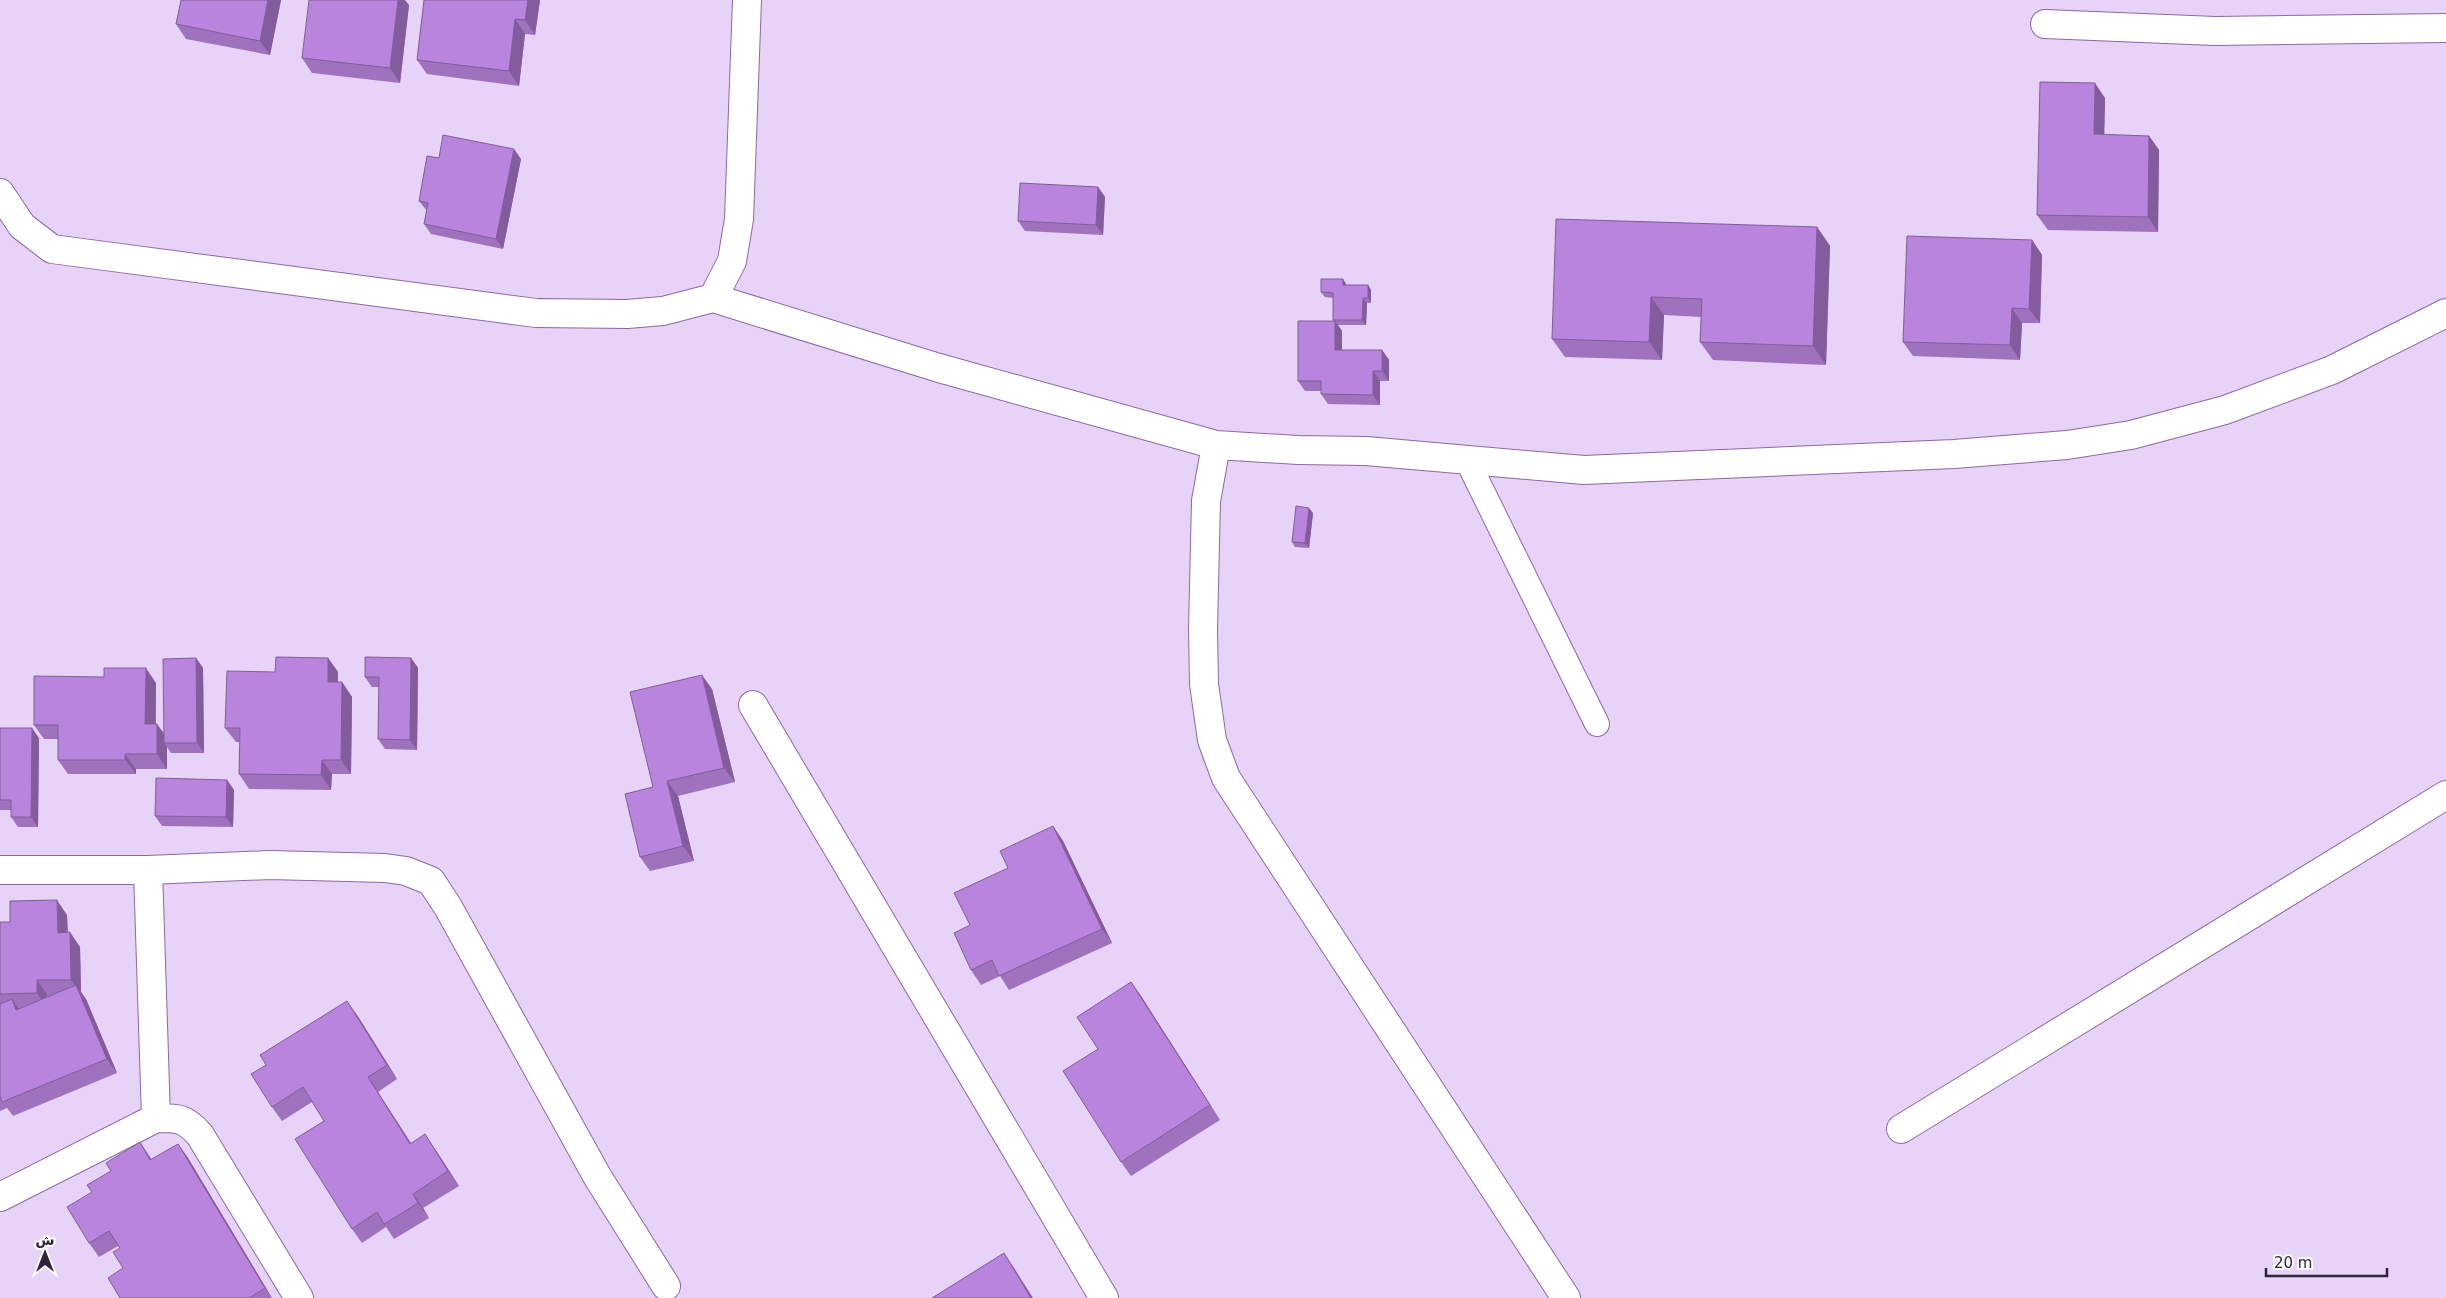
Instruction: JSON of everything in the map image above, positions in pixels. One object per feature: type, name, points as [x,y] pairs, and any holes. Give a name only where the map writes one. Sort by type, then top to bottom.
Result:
[{"type":"street","points":[[713,298],[732,261],[739,219],[747,0]]},
{"type":"street","points":[[2045,24],[2215,31],[2446,28]]},
{"type":"street","points":[[0,193],[22,226],[52,249],[536,313],[627,314],[654,312],[713,298],[939,368],[1216,445],[1298,450],[1366,451],[1584,470],[1954,454],[2068,445],[2131,435],[2225,410],[2332,370],[2442,321]]},
{"type":"street","points":[[1216,445],[1206,501],[1203,629],[1204,684],[1212,740],[1226,778],[1566,1298]]},
{"type":"street","points":[[753,706],[1104,1298]]},
{"type":"street","points":[[1901,1129],[2446,795]]},
{"type":"street","points":[[0,870],[148,870],[270,865],[406,870],[431,881],[448,907],[662,1294]]},
{"type":"street","points":[[148,870],[156,1118]]},
{"type":"street","points":[[0,1197],[156,1118],[176,1118],[188,1122],[200,1135],[299,1298]]},
{"type":"lane","points":[[1467,460],[1597,724]]},
{"type":"building","points":[[181,0],[268,0],[260,41],[176,24]]},
{"type":"building","points":[[309,0],[398,0],[390,68],[302,58]]},
{"type":"building","points":[[424,0],[528,0],[525,20],[515,19],[509,71],[417,60]]},
{"type":"building","points":[[2040,82],[2095,83],[2094,134],[2149,136],[2148,217],[2037,215]]},
{"type":"building","points":[[443,135],[514,149],[496,239],[424,224],[428,203],[419,201],[427,156],[439,158]]},
{"type":"building","points":[[1020,183],[1098,187],[1096,225],[1018,221]]},
{"type":"building","points":[[1556,219],[1817,227],[1813,346],[1700,342],[1702,299],[1651,297],[1649,342],[1552,339]]},
{"type":"building","points":[[1907,236],[2032,240],[2029,309],[2012,308],[2010,345],[1903,342]]},
{"type":"building","points":[[1321,279],[1343,279],[1343,285],[1368,285],[1368,298],[1363,298],[1362,320],[1333,320],[1333,293],[1321,292]]},
{"type":"building","points":[[1298,321],[1335,321],[1335,350],[1382,350],[1382,371],[1373,371],[1373,395],[1321,394],[1321,381],[1298,381]]},
{"type":"building","points":[[1296,506],[1309,508],[1305,543],[1292,542]]},
{"type":"building","points":[[276,657],[328,658],[328,682],[342,682],[341,760],[322,760],[321,775],[239,774],[240,728],[225,728],[227,671],[275,672]]},
{"type":"building","points":[[365,657],[411,658],[410,740],[378,739],[379,677],[365,677]]},
{"type":"building","points":[[196,658],[197,743],[164,743],[163,659]]},
{"type":"building","points":[[104,668],[146,668],[145,724],[157,724],[157,754],[125,754],[125,760],[58,760],[58,725],[34,725],[34,676],[104,677]]},
{"type":"building","points":[[702,675],[724,768],[667,781],[683,846],[640,857],[625,794],[653,787],[630,692]]},
{"type":"building","points":[[0,728],[32,728],[31,817],[11,817],[11,800],[0,800]]},
{"type":"building","points":[[156,778],[227,780],[226,817],[155,816]]},
{"type":"building","points":[[1053,826],[1102,929],[999,976],[992,960],[971,970],[954,933],[970,925],[954,893],[1008,868],[1000,851]]},
{"type":"building","points":[[57,900],[58,933],[70,932],[71,980],[37,980],[37,993],[0,994],[0,922],[10,922],[10,901]]},
{"type":"building","points":[[1131,982],[1210,1105],[1121,1162],[1063,1071],[1098,1049],[1077,1017]]},
{"type":"building","points":[[76,985],[107,1059],[2,1102],[0,1096],[0,1004],[12,999],[16,1010]]},
{"type":"building","points":[[347,1001],[387,1065],[368,1077],[410,1144],[425,1134],[448,1171],[413,1194],[418,1203],[384,1224],[377,1212],[352,1229],[295,1139],[324,1121],[303,1087],[272,1107],[251,1074],[266,1065],[260,1055]]},
{"type":"building","points":[[140,1142],[150,1160],[178,1144],[265,1288],[249,1298],[120,1298],[108,1278],[123,1268],[113,1252],[120,1248],[109,1231],[89,1243],[67,1207],[92,1192],[87,1185],[111,1171],[106,1163]]},
{"type":"building","points":[[1004,1253],[1031,1298],[932,1298]]}]
